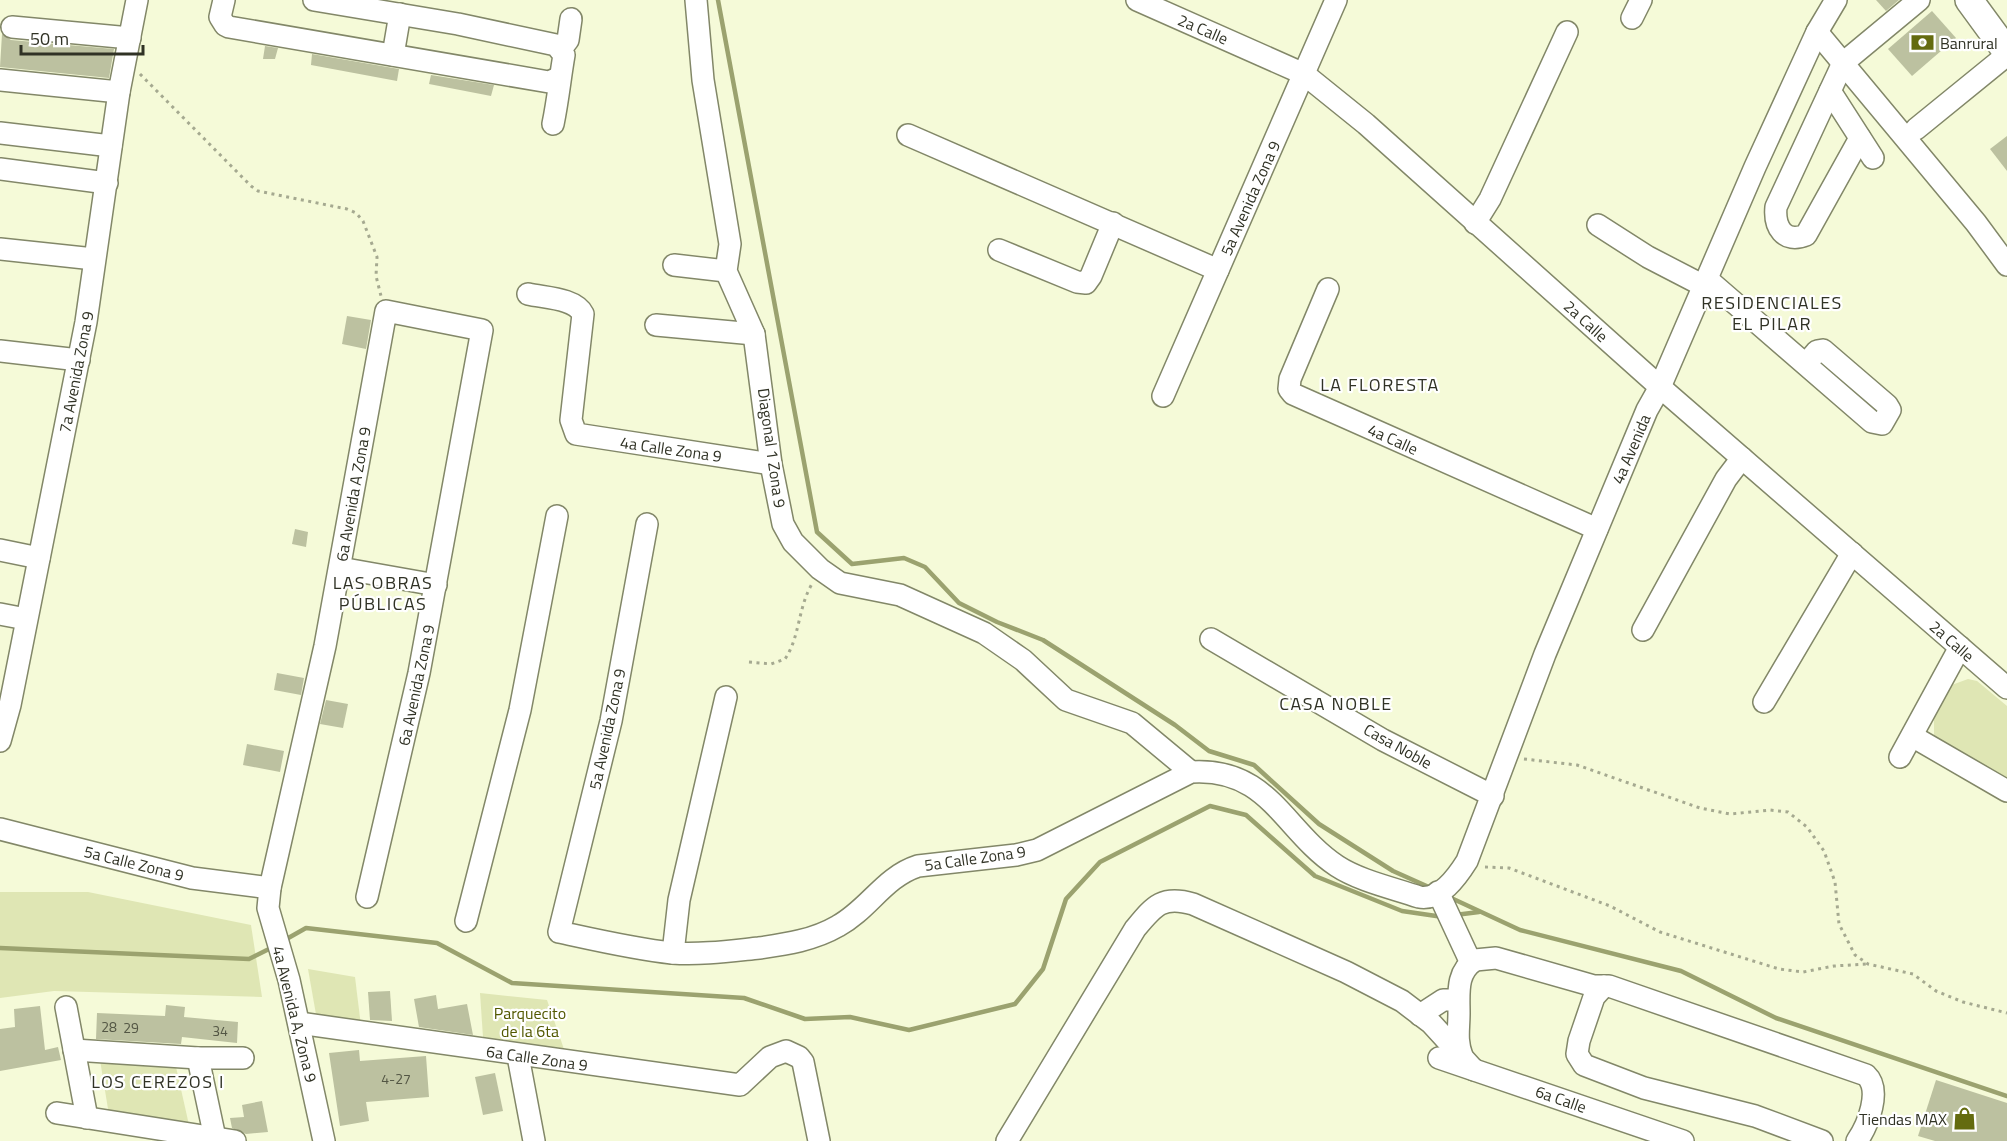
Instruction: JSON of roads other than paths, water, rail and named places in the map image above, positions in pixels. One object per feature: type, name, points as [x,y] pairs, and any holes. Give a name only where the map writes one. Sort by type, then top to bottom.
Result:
[{"type":"main road","points":[[1969,0],[2007,54]]},
{"type":"main road","points":[[1990,0],[2007,24]]},
{"type":"street","name":"7a Avenida Zona 9","points":[[0,741],[10,705],[79,360],[119,92],[137,0]]},
{"type":"street","points":[[224,0],[220,16],[225,25],[229,27],[549,82],[558,78]]},
{"type":"street","points":[[314,0],[400,14],[556,45],[564,55],[558,78],[560,88],[553,124]]},
{"type":"street","points":[[674,265],[726,271],[730,244],[703,80],[696,0]]},
{"type":"street","name":"2a Calle","points":[[1137,0],[1304,74],[1366,124],[1660,387],[2007,688]]},
{"type":"street","name":"5a Avenida Zona 9","points":[[1163,396],[1336,0]]},
{"type":"street","name":"4a Avenida","points":[[1444,887],[1470,854],[1545,654],[1647,410],[1660,387],[1817,32],[1836,0]]},
{"type":"street","points":[[1860,138],[1806,235],[1796,239],[1786,236],[1778,229],[1774,219],[1776,207],[1842,63],[1920,0]]},
{"type":"street","points":[[393,55],[400,14]]},
{"type":"street","points":[[561,49],[568,40],[572,19]]},
{"type":"street","points":[[12,27],[130,38]]},
{"type":"street","points":[[1475,223],[1490,199],[1567,32]]},
{"type":"street","points":[[1817,32],[1976,224],[2007,266]]},
{"type":"street","points":[[1916,129],[2007,54]]},
{"type":"street","points":[[0,80],[119,92]]},
{"type":"street","points":[[1830,91],[1873,158]]},
{"type":"street","points":[[0,133],[111,146]]},
{"type":"street","points":[[908,135],[1218,270]]},
{"type":"street","points":[[0,169],[107,183]]},
{"type":"street","points":[[999,250],[1077,282],[1086,283],[1113,223]]},
{"type":"street","points":[[1598,225],[1648,257],[1706,283],[1806,364]]},
{"type":"street","points":[[0,249],[94,259]]},
{"type":"street","name":"Diagonal 1 Zona 9","points":[[726,271],[754,334],[771,464],[787,532],[820,569],[840,583],[900,595],[984,633],[1023,660],[1066,700],[1132,723],[1191,772]]},
{"type":"street","name":"4a Calle","points":[[1328,289],[1290,379],[1289,389],[1293,394],[1597,529]]},
{"type":"street","name":"4a Calle Zona 9","points":[[528,294],[572,303],[580,308],[583,314],[571,420],[573,430],[581,435],[771,464]]},
{"type":"street","name":"6a Avenida A Zona 9","points":[[269,898],[325,646],[386,312],[482,330]]},
{"type":"street","points":[[656,325],[754,334]]},
{"type":"street","name":"6a Avenida Zona 9","points":[[367,897],[414,694],[482,330]]},
{"type":"street","points":[[0,351],[79,360]]},
{"type":"street","points":[[1643,630],[1726,479],[1742,458]]},
{"type":"street","points":[[466,921],[520,710],[557,516]]},
{"type":"street","name":"5a Avenida Zona 9","points":[[559,932],[611,721],[647,524]]},
{"type":"street","points":[[0,550],[39,558]]},
{"type":"street","points":[[1764,702],[1852,553]]},
{"type":"street","points":[[340,568],[436,585]]},
{"type":"street","points":[[0,614],[26,619]]},
{"type":"street","name":"Casa Noble","points":[[1211,639],[1383,740],[1493,796]]},
{"type":"street","points":[[1900,757],[1959,647]]},
{"type":"street","points":[[673,953],[679,900],[726,697]]},
{"type":"street","points":[[1912,736],[2007,791]]},
{"type":"street","name":"5a Calle Zona 9","points":[[559,932],[673,953],[717,953],[808,939],[854,916],[884,885],[906,870],[918,866],[1016,855],[1037,850],[1191,772],[1222,773],[1254,788],[1272,801],[1339,867],[1419,897],[1444,887]]},
{"type":"street","name":"5a Calle Zona 9","points":[[0,829],[269,898]]},
{"type":"street","points":[[1444,887],[1471,963]]},
{"type":"street","name":"4a Avenida A, Zona 9","points":[[269,898],[324,1141]]},
{"type":"street","points":[[1007,1141],[1135,928],[1148,913],[1165,901],[1192,904],[1346,972],[1402,1002],[1420,1015],[1451,1042],[1468,1063]]},
{"type":"street","points":[[1468,1063],[1456,1032],[1462,972],[1471,963],[1484,958],[1496,958],[1604,986],[1866,1075],[1871,1080],[1874,1093],[1863,1130],[1857,1141]]},
{"type":"street","points":[[1604,986],[1594,997],[1579,1041],[1577,1054],[1584,1065],[1644,1088],[1755,1116],[1822,1141]]},
{"type":"street","points":[[1420,1015],[1443,1000],[1458,1000]]},
{"type":"street","points":[[66,1007],[87,1118]]},
{"type":"street","name":"6a Calle Zona 9","points":[[299,1023],[525,1057],[740,1085],[770,1057],[786,1051],[794,1053],[804,1069],[819,1141]]},
{"type":"street","points":[[74,1050],[198,1058],[243,1058]]},
{"type":"street","points":[[525,1057],[534,1141]]},
{"type":"street","points":[[525,1057],[549,1141]]},
{"type":"street","points":[[57,1113],[225,1140],[198,1058]]},
{"type":"street","name":"6a Calle","points":[[1439,1058],[1468,1063],[1683,1141]]},
{"type":"waterway","points":[[718,0],[817,532],[852,564],[904,558],[925,567],[959,603],[997,622],[1043,640],[1175,725],[1209,751],[1254,765],[1319,824],[1393,871],[1431,888]]},
{"type":"waterway","points":[[283,941],[306,928],[437,943],[512,983],[744,998],[805,1019],[850,1017],[909,1030],[1015,1004],[1043,969],[1066,899],[1100,862],[1210,806],[1246,815],[1315,876],[1402,911],[1443,917]]},
{"type":"waterway","points":[[1449,897],[1520,930],[1681,971],[1776,1018],[2007,1096]]},
{"type":"waterway","points":[[1455,915],[1479,912]]},
{"type":"waterway","points":[[0,948],[249,959],[273,947]]},
{"type":"place","name":"Banrural","points":[[1922,43]]},
{"type":"place","name":"Tiendas MAX","points":[[1965,1119]]},
{"type":"district","name":"RESIDENCIALES EL PILAR","points":[[1772,313]]},
{"type":"district","name":"LA FLORESTA","points":[[1380,385]]},
{"type":"district","name":"LAS OBRAS PÚBLICAS","points":[[383,593]]},
{"type":"district","name":"CASA NOBLE","points":[[1336,704]]},
{"type":"district","name":"LOS CEREZOS I","points":[[158,1082]]},
{"type":"park label","name":"Parquecito de la 6ta","points":[[530,1022]]}]
